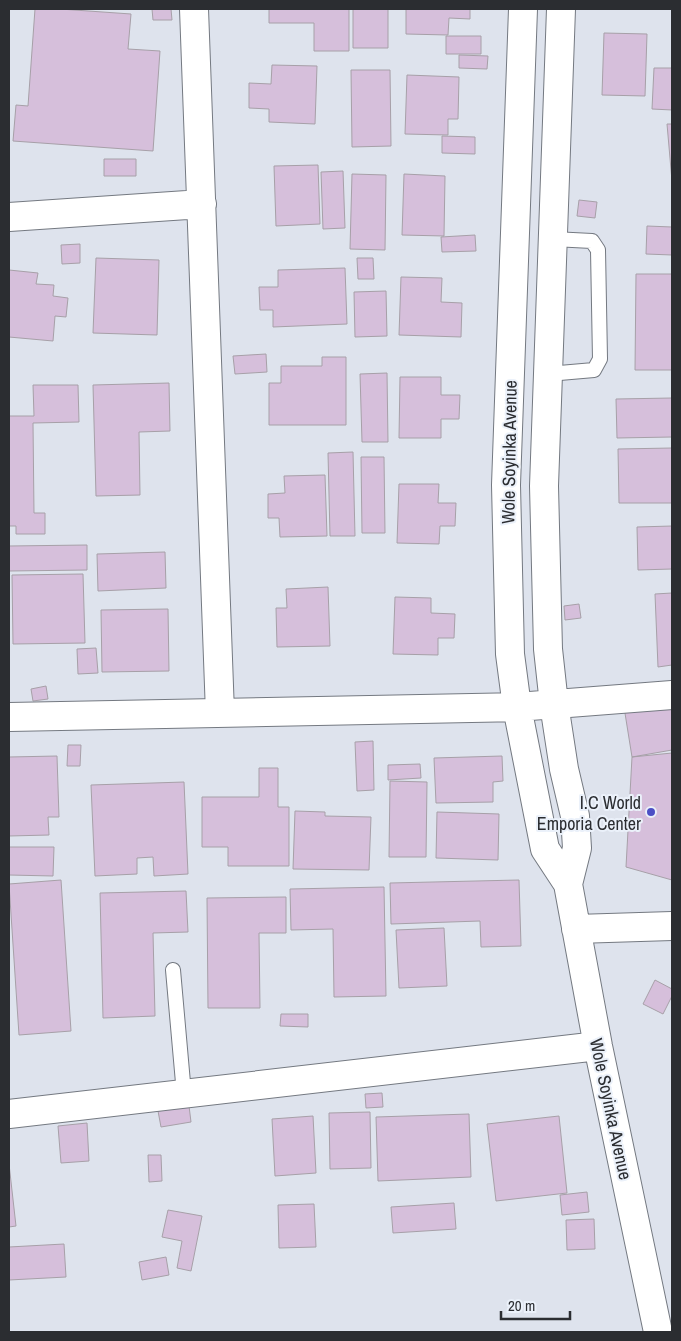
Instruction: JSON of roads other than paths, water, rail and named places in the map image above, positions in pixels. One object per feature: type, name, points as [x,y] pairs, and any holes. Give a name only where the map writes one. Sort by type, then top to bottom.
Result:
[{"type":"street","points":[[194,9],[220,713]]},
{"type":"street","name":"Wole Soyinka Avenue","points":[[523,9],[506,486],[510,654],[517,707],[544,849],[568,884]]},
{"type":"street","name":"Wole Soyinka Avenue","points":[[561,9],[544,486],[548,649],[564,769],[575,816],[577,848],[568,884],[598,1046],[658,1332]]},
{"type":"street","points":[[9,217],[202,204]]},
{"type":"street","points":[[9,717],[517,707],[672,695]]},
{"type":"street","points":[[576,929],[672,926]]},
{"type":"street","points":[[9,1114],[598,1046]]},
{"type":"lane","points":[[548,374],[594,370],[600,359],[598,250],[592,240],[553,239]]},
{"type":"lane","points":[[174,970],[184,1094]]},
{"type":"place","name":"I.C World Emporia Center","points":[[651,812]]}]
